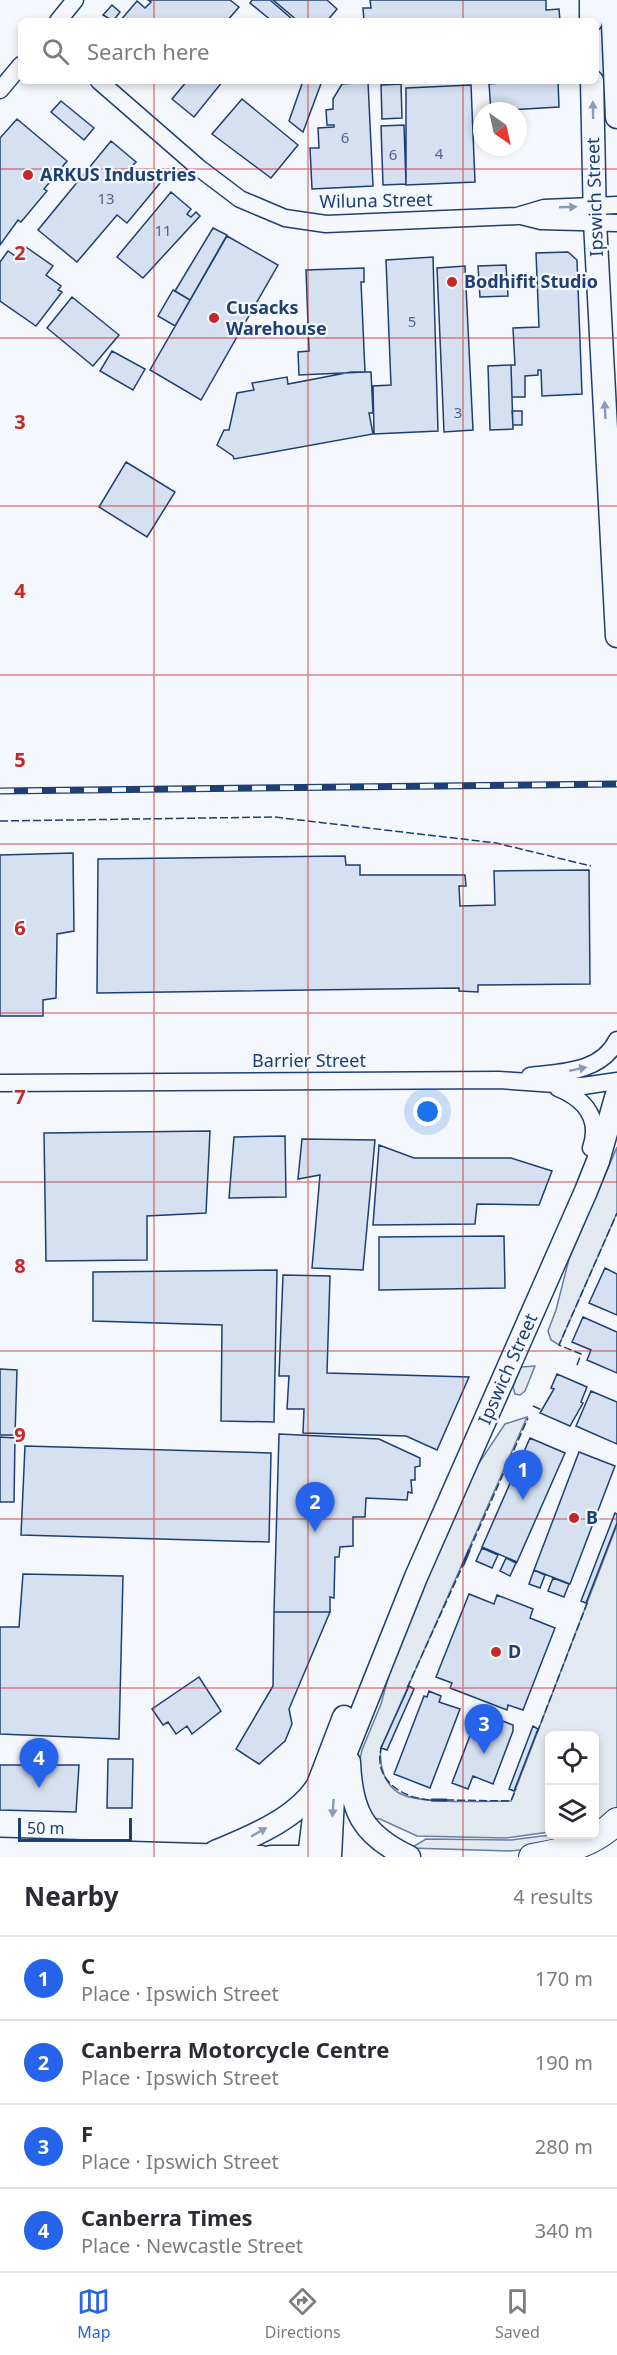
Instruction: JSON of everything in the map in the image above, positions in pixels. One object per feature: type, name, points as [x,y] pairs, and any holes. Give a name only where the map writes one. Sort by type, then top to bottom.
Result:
[{"type":"highway","points":[[532,1857],[581,1845],[601,1835],[617,1821]]},
{"type":"main road","points":[[591,0],[591,18]]},
{"type":"main road","name":"Ipswich Street","points":[[612,0],[617,117]]},
{"type":"main road","name":"Ipswich Street","points":[[592,84],[602,217],[612,446],[617,636]]},
{"type":"main road","name":"Ipswich Street","points":[[330,1857],[333,1798],[340,1767],[416,1577],[586,1191],[598,1161],[617,1094]]},
{"type":"main road","name":"Ipswich Street","points":[[598,1161],[617,1127]]},
{"type":"main road","name":"Ipswich Street","points":[[309,1857],[318,1785],[329,1751],[372,1655],[416,1577]]},
{"type":"main road","points":[[349,1746],[350,1792],[360,1818],[377,1838],[410,1857]]},
{"type":"main road","points":[[206,1857],[252,1837],[282,1818],[308,1799],[318,1785]]},
{"type":"main road","points":[[0,1849],[261,1857]]},
{"type":"main road","points":[[271,1857],[338,1857]]},
{"type":"street","points":[[60,18],[75,0]]},
{"type":"street","points":[[0,90],[18,69]]},
{"type":"street","name":"Wiluna Street","points":[[102,84],[199,168],[240,199],[285,218],[326,224],[521,216],[541,222],[602,217],[617,205]]},
{"type":"street","points":[[499,1080],[584,1068],[601,1060],[617,1040]]},
{"type":"street","name":"Barrier Street","points":[[0,1083],[499,1080],[548,1085],[594,1086],[617,1081]]},
{"type":"street","points":[[548,1085],[579,1100],[594,1121],[595,1136],[590,1153],[586,1191]]},
{"type":"shaded area","points":[[617,1147],[617,1213],[559,1345],[551,1340],[548,1331],[556,1310],[569,1259]]},
{"type":"shaded area","points":[[535,1366],[525,1391],[520,1395],[515,1394],[513,1387],[521,1367]]},
{"type":"shaded area","points":[[527,1417],[381,1748],[382,1767],[390,1785],[399,1793],[409,1797],[453,1801],[511,1801],[617,1525],[617,1809],[599,1824],[599,1731],[545,1731],[545,1833],[506,1838],[417,1836],[380,1819],[366,1817],[356,1778],[362,1750],[381,1704],[396,1649],[477,1466],[505,1424]]},
{"type":"shaded area","points":[[545,1836],[545,1839],[571,1839],[532,1849],[509,1851],[411,1848],[426,1839],[511,1840]]},
{"type":"building","points":[[148,0],[230,0],[239,7],[230,18],[123,18],[137,1],[145,8],[151,2]]},
{"type":"building","points":[[252,0],[270,0],[291,18],[268,18],[250,3]]},
{"type":"building","points":[[273,0],[327,0],[337,9],[330,18],[294,18]]},
{"type":"building","points":[[370,0],[546,0],[546,10],[559,9],[560,18],[364,18],[363,8],[371,8]]},
{"type":"building","points":[[112,5],[120,12],[115,18],[103,15]]},
{"type":"building","points":[[184,84],[221,84],[194,117],[172,99]]},
{"type":"building","points":[[302,84],[321,84],[303,132],[289,121]]},
{"type":"building","points":[[342,84],[368,84],[373,186],[312,189],[310,148],[319,148],[318,128],[334,127],[334,125],[327,125],[326,110],[333,109],[333,99]]},
{"type":"building","points":[[401,84],[402,118],[382,119],[381,85]]},
{"type":"building","points":[[489,84],[558,84],[559,107],[527,109],[527,102],[490,102]]},
{"type":"building","points":[[471,85],[475,182],[406,185],[406,88]]},
{"type":"building","points":[[242,99],[298,145],[271,178],[212,134]]},
{"type":"building","points":[[61,101],[94,128],[84,140],[51,112]]},
{"type":"building","name":"ARKUS Industries","points":[[17,119],[67,161],[44,189],[47,191],[21,222],[18,220],[0,245],[0,138]]},
{"type":"building","points":[[404,125],[406,184],[383,185],[381,126]]},
{"type":"building","points":[[111,141],[136,162],[129,169],[135,175],[148,171],[161,182],[127,223],[117,215],[77,262],[38,230]]},
{"type":"building","points":[[171,192],[191,209],[187,214],[191,217],[196,212],[200,216],[143,278],[117,257]]},
{"type":"building","points":[[213,228],[227,235],[190,300],[175,291]]},
{"type":"building","name":"Cusacks Warehouse","points":[[227,236],[278,265],[201,400],[150,370]]},
{"type":"building","points":[[26,247],[53,266],[46,275],[61,286],[58,290],[62,292],[36,326],[0,301],[0,262],[8,251],[18,258]]},
{"type":"building","points":[[568,252],[577,260],[582,394],[542,396],[541,370],[538,370],[538,375],[525,376],[525,397],[512,397],[511,365],[515,365],[513,328],[539,327],[536,253]]},
{"type":"building","points":[[433,257],[438,431],[374,434],[373,386],[391,385],[386,260]]},
{"type":"building","points":[[506,265],[508,296],[480,297],[478,266]]},
{"type":"building","points":[[465,266],[473,430],[444,432],[437,268]]},
{"type":"building","points":[[364,268],[364,282],[361,282],[365,372],[299,375],[298,352],[309,351],[306,270]]},
{"type":"building","points":[[173,290],[190,300],[175,326],[158,316]]},
{"type":"building","points":[[72,297],[119,335],[93,366],[47,328]]},
{"type":"building","points":[[112,351],[145,369],[133,390],[100,371]]},
{"type":"building","points":[[511,365],[513,429],[490,430],[488,366]]},
{"type":"building","points":[[351,372],[371,372],[373,413],[369,413],[373,434],[234,459],[217,445],[224,430],[229,430],[237,393],[254,390],[252,383],[287,377],[288,384]]},
{"type":"building","points":[[512,411],[522,411],[522,425],[513,425]]},
{"type":"building","points":[[126,462],[175,492],[147,537],[99,507]]},
{"type":"building","points":[[73,853],[74,931],[57,934],[56,998],[43,1000],[43,1016],[0,1016],[0,855]]},
{"type":"building","points":[[345,856],[346,865],[360,865],[360,875],[465,875],[466,886],[459,886],[460,906],[495,905],[494,871],[589,870],[590,984],[478,985],[478,992],[459,991],[459,988],[97,993],[98,859]]},
{"type":"building","points":[[210,1131],[206,1213],[147,1216],[147,1260],[46,1261],[44,1133]]},
{"type":"building","points":[[285,1136],[286,1197],[229,1198],[234,1137]]},
{"type":"building","points":[[302,1139],[375,1140],[363,1270],[312,1268],[320,1175],[298,1179]]},
{"type":"building","points":[[379,1145],[414,1158],[511,1158],[552,1171],[539,1205],[477,1204],[475,1224],[373,1225]]},
{"type":"building","points":[[504,1236],[505,1288],[379,1290],[379,1237]]},
{"type":"building","points":[[605,1268],[617,1274],[617,1315],[589,1303]]},
{"type":"building","points":[[277,1270],[274,1422],[221,1421],[222,1325],[93,1321],[93,1272]]},
{"type":"building","points":[[283,1275],[330,1276],[327,1373],[469,1377],[437,1450],[406,1436],[303,1433],[304,1409],[287,1409],[289,1376],[279,1376]]},
{"type":"building","points":[[583,1317],[617,1332],[617,1373],[587,1360],[591,1350],[572,1342]]},
{"type":"building","points":[[0,1369],[17,1370],[15,1435],[0,1435]]},
{"type":"building","points":[[557,1374],[587,1387],[581,1402],[583,1403],[570,1426],[540,1413],[554,1389],[551,1388]]},
{"type":"building","points":[[591,1391],[617,1402],[617,1444],[576,1426]]},
{"type":"building","points":[[279,1434],[379,1439],[420,1458],[420,1466],[415,1467],[415,1480],[411,1480],[412,1493],[408,1492],[407,1500],[366,1498],[365,1517],[353,1517],[353,1546],[340,1547],[339,1557],[335,1557],[334,1598],[330,1597],[330,1612],[274,1612]]},
{"type":"building","points":[[0,1437],[15,1438],[14,1502],[0,1502]]},
{"type":"building","points":[[530,1438],[565,1453],[517,1562],[482,1547]]},
{"type":"building","points":[[25,1446],[271,1453],[269,1542],[21,1535]]},
{"type":"building","name":"B","points":[[579,1452],[615,1466],[570,1584],[534,1570]]},
{"type":"building","points":[[615,1513],[617,1523],[586,1603],[581,1601]]},
{"type":"building","points":[[482,1548],[498,1555],[492,1568],[476,1561]]},
{"type":"building","points":[[506,1558],[516,1563],[510,1576],[500,1571]]},
{"type":"building","points":[[534,1570],[545,1575],[540,1588],[529,1584]]},
{"type":"building","points":[[23,1574],[123,1576],[119,1739],[0,1734],[0,1627],[19,1627]]},
{"type":"building","points":[[553,1578],[569,1584],[564,1597],[548,1591]]},
{"type":"building","name":"D","points":[[469,1594],[494,1604],[497,1595],[533,1609],[530,1618],[555,1628],[523,1710],[508,1705],[507,1710],[450,1688],[452,1683],[436,1677]]},
{"type":"building","points":[[274,1612],[330,1612],[289,1709],[292,1724],[285,1741],[259,1764],[236,1749],[273,1686]]},
{"type":"building","points":[[199,1677],[221,1711],[192,1734],[187,1726],[176,1734],[168,1722],[163,1725],[152,1709]]},
{"type":"building","points":[[409,1686],[414,1689],[387,1750],[381,1748]]},
{"type":"building","points":[[429,1691],[441,1696],[439,1702],[460,1709],[430,1788],[394,1774],[424,1696],[427,1697]]},
{"type":"building","points":[[477,1717],[498,1725],[500,1720],[513,1725],[513,1731],[493,1784],[473,1776],[468,1789],[452,1783]]},
{"type":"building","points":[[533,1726],[538,1729],[514,1791],[509,1789]]},
{"type":"building","points":[[108,1759],[133,1759],[132,1808],[107,1808]]},
{"type":"building","points":[[0,1765],[79,1765],[76,1812],[0,1810]]},
{"type":"railway","points":[[0,791],[617,784]]},
{"type":"fence","points":[[0,821],[274,817],[496,843],[591,866]]},
{"type":"fence","points":[[577,1365],[581,1354],[559,1345],[617,1213]]},
{"type":"fence","points":[[533,1406],[542,1410]]},
{"type":"fence","points":[[469,1551],[528,1418]]},
{"type":"fence","points":[[407,1688],[463,1565]]},
{"type":"fence","points":[[537,1733],[588,1601]]},
{"type":"fence","points":[[382,1745],[381,1768],[392,1785],[410,1796],[432,1800]]},
{"type":"fence","points":[[446,1800],[511,1801],[516,1789]]},
{"type":"wall","points":[[463,1565],[469,1551]]},
{"type":"wall","points":[[432,1800],[446,1800]]},
{"type":"place","name":"ARKUS Industries","points":[[28,175]]},
{"type":"place","name":"Bodhifit Studio","points":[[452,282]]},
{"type":"place","name":"Cusacks Warehouse","points":[[214,318]]},
{"type":"place","name":"C","points":[[523,1500]]},
{"type":"place","name":"B","points":[[574,1518]]},
{"type":"place","name":"Canberra Motorcycle Centre","points":[[315,1532]]},
{"type":"place","name":"D","points":[[496,1652]]},
{"type":"place","name":"F","points":[[484,1754]]},
{"type":"place","name":"Canberra Times","points":[[39,1788]]}]
